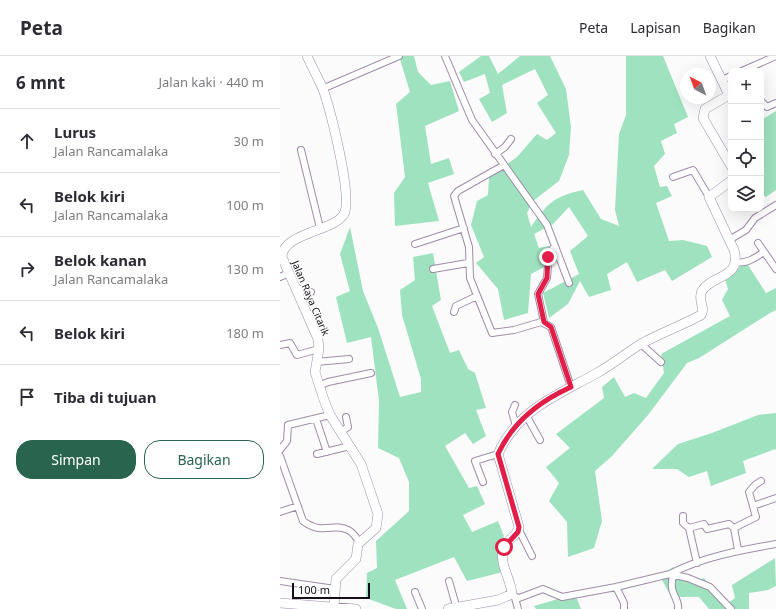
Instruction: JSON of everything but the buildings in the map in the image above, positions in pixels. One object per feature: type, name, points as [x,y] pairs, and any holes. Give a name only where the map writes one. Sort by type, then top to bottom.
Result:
[{"type":"street","name":"Jalan Raya Citarik","points":[[307,56],[322,89],[343,171],[346,208],[340,219],[298,238],[281,253],[318,339],[319,348],[316,362],[316,372],[319,386],[330,415],[361,464],[378,514],[376,528],[359,541]]},
{"type":"street","points":[[322,89],[398,56]]},
{"type":"street","points":[[445,56],[472,120],[547,225],[569,283]]},
{"type":"street","points":[[710,56],[727,78]]},
{"type":"street","points":[[749,68],[776,56]]},
{"type":"street","points":[[728,95],[707,108],[703,115],[728,161]]},
{"type":"street","points":[[764,104],[767,107],[776,103]]},
{"type":"street","points":[[495,154],[505,147],[511,139]]},
{"type":"street","points":[[302,150],[320,228]]},
{"type":"street","points":[[504,165],[458,191],[454,196],[469,247],[468,263],[470,278],[490,331],[494,334],[544,322]]},
{"type":"street","points":[[483,482],[475,461],[498,454],[516,426],[526,416],[543,402],[599,372],[641,344],[701,315],[703,310],[700,298],[702,291],[708,285],[725,275],[736,262],[734,250],[709,197],[693,170],[673,177]]},
{"type":"street","points":[[709,197],[728,183]]},
{"type":"street","points":[[729,240],[746,230],[755,218],[776,205]]},
{"type":"street","points":[[415,244],[464,228]]},
{"type":"street","points":[[758,243],[776,269]]},
{"type":"street","points":[[555,246],[549,254],[547,278],[538,294],[544,322],[551,327],[571,387]]},
{"type":"street","points":[[736,262],[742,263],[748,261],[764,252]]},
{"type":"street","points":[[433,269],[468,263]]},
{"type":"street","points":[[280,277],[290,273]]},
{"type":"street","points":[[296,288],[311,292]]},
{"type":"street","points":[[454,312],[453,309],[456,306],[477,296]]},
{"type":"street","points":[[280,345],[290,343],[297,355],[319,348]]},
{"type":"street","points":[[641,344],[661,362]]},
{"type":"street","points":[[316,362],[349,359]]},
{"type":"street","points":[[319,386],[328,382],[371,373]]},
{"type":"street","points":[[515,405],[512,412],[516,426]]},
{"type":"street","points":[[280,427],[330,415]]},
{"type":"street","points":[[526,416],[540,440]]},
{"type":"street","points":[[340,432],[348,427],[346,417]]},
{"type":"street","points":[[316,419],[327,452]]},
{"type":"street","points":[[280,450],[287,441],[288,425]]},
{"type":"street","points":[[317,454],[350,446]]},
{"type":"street","points":[[498,454],[519,530],[532,556]]},
{"type":"street","points":[[280,456],[303,521],[312,527],[322,529],[346,529],[359,541],[356,559],[338,577],[335,589],[338,608]]},
{"type":"street","points":[[734,528],[756,517],[749,492],[755,484],[761,481]]},
{"type":"street","points":[[753,506],[776,498]]},
{"type":"street","points":[[280,512],[298,506]]},
{"type":"street","points":[[683,516],[683,523],[689,528],[697,563]]},
{"type":"street","points":[[689,528],[704,524],[707,529],[729,524],[734,528],[738,550]]},
{"type":"street","points":[[518,609],[503,563],[503,552],[506,543],[519,530]]},
{"type":"street","points":[[449,581],[454,608],[513,596],[519,598],[543,589],[562,597],[672,575],[697,563],[738,550],[776,544]]},
{"type":"street","points":[[672,575],[671,589],[678,602],[678,609]]},
{"type":"street","points":[[672,575],[688,578],[710,587],[731,609]]},
{"type":"street","points":[[280,582],[335,589]]},
{"type":"street","points":[[616,587],[624,603],[624,609]]},
{"type":"street","points":[[415,592],[422,609]]},
{"type":"street","points":[[280,603],[356,609]]},
{"type":"green space","points":[[399,56],[414,56],[418,72],[431,85],[450,81],[459,111],[425,126],[431,164],[449,158],[454,174],[428,183],[439,221],[395,226],[394,193],[405,177],[396,104],[410,92]]},
{"type":"green space","points":[[481,56],[489,56],[498,74],[520,56],[550,56],[566,89],[571,127],[569,155],[559,181],[533,201],[527,213],[531,227],[547,206],[552,202],[565,195],[583,190],[601,219],[619,226],[615,210],[619,134],[626,115],[626,56],[663,56],[680,97],[680,104],[683,104],[688,117],[674,124],[677,133],[661,141],[665,154],[654,166],[660,187],[667,186],[672,196],[656,203],[669,241],[683,240],[707,246],[712,257],[672,281],[665,270],[637,282],[627,262],[607,274],[611,290],[589,297],[580,281],[568,304],[549,318],[543,293],[579,274],[570,251],[588,236],[569,207],[553,224],[534,234],[539,248],[549,246],[554,262],[531,274],[528,313],[504,320],[498,289],[476,263],[484,257],[471,225],[477,201],[488,195],[489,177],[517,157],[537,134],[547,140],[556,133],[537,103],[548,95],[535,69],[502,85],[507,113],[492,122],[479,99],[490,93],[485,74],[464,82],[459,72]]},
{"type":"green space","points":[[776,111],[776,190],[766,197],[764,195],[764,118]]},
{"type":"green space","points":[[350,227],[363,291],[378,328],[400,397],[421,392],[421,379],[402,315],[400,290],[415,280],[413,257],[433,253],[441,300],[432,306],[450,353],[459,350],[468,369],[475,373],[486,408],[476,410],[486,436],[473,444],[465,433],[445,446],[469,488],[477,486],[485,504],[463,515],[472,532],[498,521],[504,536],[500,553],[503,572],[467,581],[454,557],[395,580],[407,609],[396,609],[366,598],[367,573],[377,568],[376,541],[409,511],[409,482],[399,458],[378,448],[379,401],[371,337],[347,343],[336,297],[350,291],[340,254]]},
{"type":"green space","points":[[746,262],[766,293],[776,288],[776,310],[699,358],[687,363],[648,415],[612,456],[595,471],[602,521],[594,548],[568,557],[567,522],[549,501],[559,483],[546,467],[570,448],[556,434],[604,398],[602,387],[614,377],[625,397],[634,393],[646,398],[664,373],[661,354],[730,316],[722,300],[728,289],[725,279]]},
{"type":"green space","points":[[776,413],[776,450],[775,449],[743,461],[746,473],[711,486],[707,471],[689,477],[677,469],[652,469],[678,444],[712,433],[758,415]]},
{"type":"green space","points":[[775,558],[776,586],[768,590],[749,593],[749,609],[709,609],[699,597],[671,597],[660,576],[673,567],[692,582],[704,578],[726,605],[735,598],[732,585]]},
{"type":"green space","points":[[575,594],[581,609],[536,609],[534,606]]},
{"type":"route","points":[[504,547],[518,532],[519,527],[498,454],[516,426],[531,410],[557,393],[571,387],[551,327],[544,322],[538,297],[538,294],[547,278],[548,257]]}]
